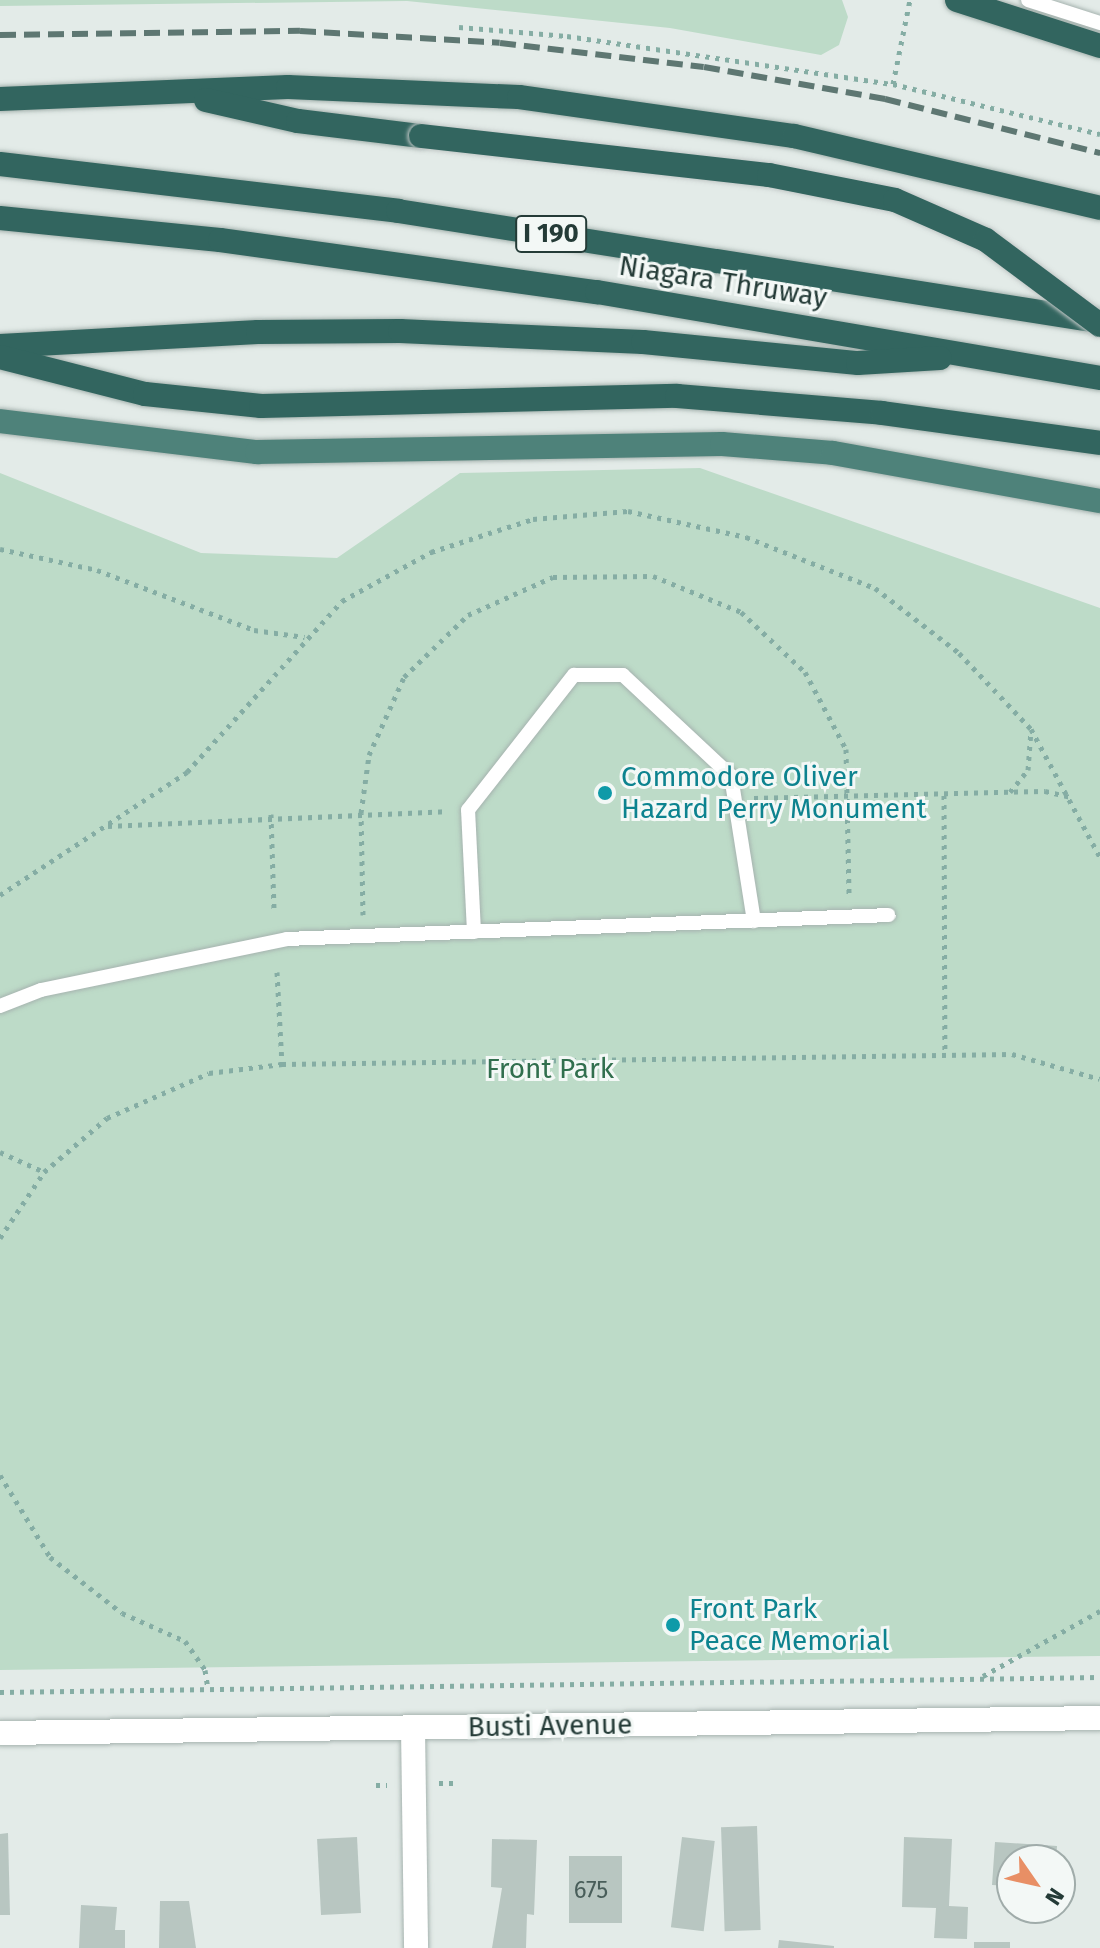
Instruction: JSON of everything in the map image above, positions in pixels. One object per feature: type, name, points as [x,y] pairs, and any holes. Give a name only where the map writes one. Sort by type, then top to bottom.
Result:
[{"type":"highway","points":[[957,0],[1100,46]]},
{"type":"highway","points":[[0,99],[182,94],[288,87],[398,89],[651,113],[940,166],[1100,208]]},
{"type":"highway","points":[[182,94],[298,121],[769,175],[895,200],[986,240],[1100,323]]},
{"type":"highway","name":"Niagara Thruway","points":[[0,164],[429,216],[1100,323]]},
{"type":"highway","name":"Niagara Thruway","points":[[0,218],[385,261],[1100,378]]},
{"type":"highway","points":[[0,346],[400,331],[732,348],[858,363],[980,356]]},
{"type":"highway","points":[[0,357],[132,391],[261,406],[677,396],[882,413],[1100,443]]},
{"type":"highway","points":[[0,421],[257,452],[722,444],[848,455],[1100,501]]},
{"type":"highway","points":[[1010,433],[1100,453]]},
{"type":"street","name":"Busti Avenue","points":[[0,1733],[1100,1718]]},
{"type":"street","points":[[413,1728],[416,1948]]},
{"type":"lane","points":[[1028,0],[1100,23]]},
{"type":"lane","points":[[474,932],[468,810],[574,675],[623,675],[731,776],[754,921]]},
{"type":"lane","points":[[0,1006],[41,990],[287,939],[889,915]]},
{"type":"path","points":[[893,84],[910,0]]},
{"type":"path","points":[[459,27],[567,36],[893,84],[1100,134]]},
{"type":"path","points":[[0,549],[97,570],[254,630],[306,637]]},
{"type":"path","points":[[1010,792],[1028,770],[1031,729]]},
{"type":"path","points":[[734,797],[1010,792],[1072,798]]},
{"type":"path","points":[[944,795],[945,1054]]},
{"type":"path","points":[[107,827],[271,814],[468,810]]},
{"type":"path","points":[[271,814],[274,909]]},
{"type":"path","points":[[849,824],[849,917]]},
{"type":"path","points":[[361,831],[364,936]]},
{"type":"path","points":[[277,972],[282,1064]]},
{"type":"path","points":[[0,1238],[44,1172],[107,1118],[209,1073],[282,1064],[1012,1054],[1100,1079]]},
{"type":"path","points":[[0,1152],[44,1172]]},
{"type":"path","points":[[0,1475],[50,1557],[122,1613],[185,1641],[205,1670],[208,1689]]},
{"type":"path","points":[[978,1678],[1100,1611]]},
{"type":"path","points":[[0,1692],[1100,1677]]},
{"type":"path","points":[[434,1783],[454,1783]]},
{"type":"green space","points":[[0,0],[842,0],[848,17],[839,45],[821,55],[670,28],[407,1],[0,6]]},
{"type":"green space","name":"Front Park","points":[[700,468],[1100,608],[1100,1656],[0,1670],[0,473],[201,553],[337,558],[460,473]]},
{"type":"building","points":[[757,1826],[761,1930],[725,1931],[721,1827]]},
{"type":"building","points":[[8,1833],[10,1915],[0,1915],[0,1834]]},
{"type":"building","points":[[357,1837],[361,1913],[321,1915],[317,1839]]},
{"type":"building","points":[[682,1837],[715,1841],[704,1931],[671,1927]]},
{"type":"building","points":[[904,1837],[952,1839],[949,1906],[968,1907],[967,1939],[934,1938],[936,1908],[902,1907]]},
{"type":"building","points":[[492,1839],[537,1840],[534,1915],[527,1914],[526,1948],[492,1948],[502,1888],[491,1887]]},
{"type":"building","points":[[995,1842],[1026,1844],[996,1844],[996,1885],[992,1885]]},
{"type":"building","points":[[569,1856],[622,1856],[622,1923],[569,1923]]},
{"type":"building","points":[[160,1901],[189,1901],[196,1948],[159,1948]]},
{"type":"building","points":[[81,1905],[117,1907],[115,1930],[125,1930],[125,1948],[79,1948]]},
{"type":"building","points":[[779,1940],[834,1946],[834,1948],[778,1948]]},
{"type":"building","points":[[974,1942],[1010,1942],[1010,1948],[974,1948]]},
{"type":"railway","points":[[0,35],[300,31],[500,43],[704,67],[885,99],[1100,153]]},
{"type":"place","name":"Commodore Oliver Hazard Perry Monument","points":[[605,793]]},
{"type":"place","name":"Front Park Peace Memorial","points":[[673,1625]]}]
